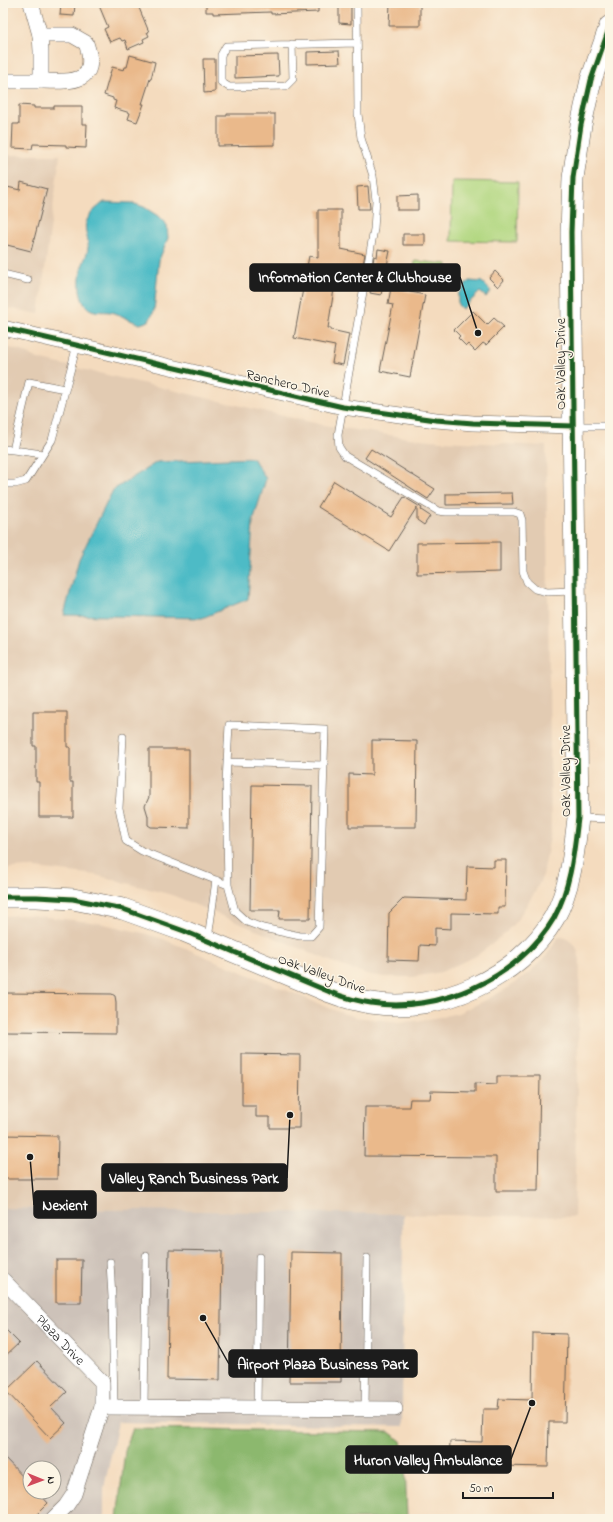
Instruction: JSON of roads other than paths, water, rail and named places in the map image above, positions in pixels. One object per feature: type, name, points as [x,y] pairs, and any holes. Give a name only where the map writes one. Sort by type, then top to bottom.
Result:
[{"type":"street","points":[[31,3],[40,35],[41,81]]},
{"type":"street","name":"Oak Valley Drive","points":[[3,897],[73,899],[97,903],[145,916],[352,1000],[372,1004],[394,1005],[420,1003],[460,993],[485,983],[513,964],[536,943],[554,918],[568,883],[574,858],[578,818],[571,232],[573,178],[581,125],[592,80],[610,26]]},
{"type":"street","points":[[3,80],[70,82],[80,78],[88,70],[90,55],[86,43],[72,35],[40,35]]},
{"type":"street","name":"Ranchero Drive","points":[[3,328],[343,408],[436,420],[473,423],[573,426]]},
{"type":"street","name":"Plaza Drive","points":[[3,1280],[102,1382],[108,1407],[74,1494],[66,1506],[53,1519]]},
{"type":"street","points":[[108,1407],[395,1409]]},
{"type":"lane","points":[[357,3],[358,114],[361,138],[373,176],[376,200],[374,229],[338,435],[339,447],[345,456],[438,511],[514,512],[520,514],[522,520],[523,571],[527,582],[535,589],[547,592],[575,591]]},
{"type":"lane","points":[[292,44],[293,79],[286,86],[229,86],[221,82],[221,55],[226,46],[292,44],[357,43]]},
{"type":"lane","points":[[3,274],[28,280]]},
{"type":"lane","points":[[3,484],[15,484],[26,481],[52,440],[77,345]]},
{"type":"lane","points":[[13,450],[29,382],[65,389]]},
{"type":"lane","points":[[573,426],[610,426]]},
{"type":"lane","points":[[3,449],[43,454]]},
{"type":"lane","points":[[229,725],[325,728],[319,927],[311,936],[300,936],[263,928],[247,922],[235,911],[228,884],[227,762],[229,725]]},
{"type":"lane","points":[[122,737],[119,808],[126,841],[142,850],[228,884]]},
{"type":"lane","points":[[227,762],[323,766]]},
{"type":"lane","points":[[578,818],[610,819]]},
{"type":"lane","points":[[208,941],[216,880]]},
{"type":"lane","points":[[144,1407],[146,1256]]},
{"type":"lane","points":[[257,1408],[259,1257]]},
{"type":"lane","points":[[365,1408],[367,1258]]},
{"type":"lane","points":[[108,1407],[112,1297],[110,1262]]},
{"type":"water","points":[[104,202],[132,203],[144,207],[158,216],[167,225],[168,238],[159,260],[154,311],[149,321],[140,324],[115,313],[94,311],[88,308],[82,300],[80,290],[81,270],[88,247],[85,228],[86,223],[91,214]]},
{"type":"water","points":[[469,281],[482,282],[491,291],[486,297],[480,292],[462,309],[458,305],[458,294]]},
{"type":"water","points":[[253,458],[266,479],[253,521],[248,599],[202,618],[64,615],[79,559],[113,490],[157,462]]},
{"type":"place","name":"Information Center & Clubhouse","points":[[478,333]]},
{"type":"place","name":"Valley Ranch Business Park","points":[[290,1115]]},
{"type":"place","name":"Nexient","points":[[30,1157]]},
{"type":"place","name":"Airport Plaza Business Park","points":[[203,1318]]},
{"type":"place","name":"Huron Valley Ambulance","points":[[532,1403]]}]
